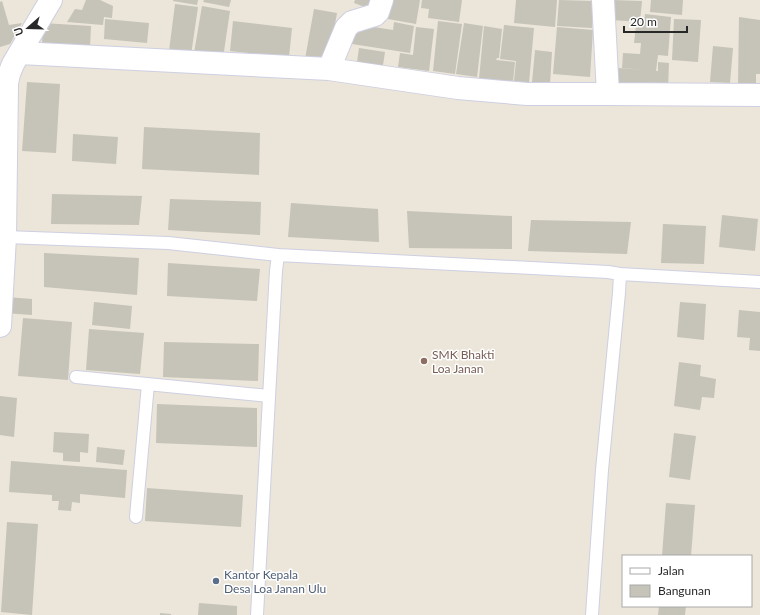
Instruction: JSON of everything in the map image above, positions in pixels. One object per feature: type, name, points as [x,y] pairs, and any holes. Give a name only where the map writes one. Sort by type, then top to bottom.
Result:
[{"type":"street","points":[[0,326],[5,237],[7,83],[13,64],[14,54],[51,0]]},
{"type":"street","points":[[329,69],[346,28],[352,22],[375,15],[378,12],[382,0]]},
{"type":"street","points":[[603,0],[608,94]]},
{"type":"street","points":[[14,54],[329,69],[458,88],[527,94],[760,95]]},
{"type":"lane","points":[[5,237],[168,243],[278,254],[760,282]]},
{"type":"lane","points":[[257,615],[278,254]]},
{"type":"lane","points":[[592,615],[602,470],[619,301],[620,274]]},
{"type":"lane","points":[[76,377],[269,396]]},
{"type":"lane","points":[[136,517],[148,384]]},
{"type":"building","points":[[86,0],[100,0],[113,6],[112,18],[104,17],[103,25],[67,22],[75,9],[82,10]]},
{"type":"building","points":[[173,0],[198,0],[197,5]]},
{"type":"building","points":[[204,0],[231,0],[229,7],[203,2]]},
{"type":"building","points":[[355,0],[377,0],[373,10],[354,3]]},
{"type":"building","points":[[391,0],[420,0],[416,24],[388,19]]},
{"type":"building","points":[[422,0],[462,0],[459,22],[428,18],[429,9],[421,8]]},
{"type":"building","points":[[516,0],[557,0],[555,27],[514,23]]},
{"type":"building","points":[[559,0],[594,1],[592,28],[557,26]]},
{"type":"building","points":[[612,0],[642,1],[640,22],[611,20]]},
{"type":"building","points":[[651,0],[683,0],[682,15],[650,12]]},
{"type":"building","points":[[2,1],[9,25],[22,23],[10,44],[0,47],[0,2]]},
{"type":"building","points":[[175,4],[198,7],[191,55],[169,51]]},
{"type":"building","points":[[202,6],[230,11],[223,58],[194,53]]},
{"type":"building","points":[[314,9],[337,13],[328,64],[305,59]]},
{"type":"building","points":[[645,14],[671,17],[668,56],[658,55],[656,71],[658,71],[658,62],[669,63],[668,88],[617,84],[618,68],[647,70],[622,68],[623,53],[640,54],[641,43],[634,43],[636,25],[644,26]]},
{"type":"building","points":[[739,17],[760,20],[760,74],[756,74],[756,86],[738,85]]},
{"type":"building","points":[[105,19],[149,23],[147,43],[104,39]]},
{"type":"building","points":[[674,19],[701,20],[698,62],[672,60]]},
{"type":"building","points":[[233,21],[292,28],[289,57],[230,51]]},
{"type":"building","points":[[438,21],[462,24],[455,74],[433,71]]},
{"type":"building","points":[[394,22],[414,26],[410,53],[352,44],[355,24],[393,30]]},
{"type":"building","points":[[43,23],[91,26],[90,48],[42,45]]},
{"type":"building","points":[[464,23],[483,26],[477,77],[456,74]]},
{"type":"building","points":[[504,25],[534,28],[529,83],[514,81],[516,61],[500,59]]},
{"type":"building","points":[[484,26],[502,29],[499,58],[496,60],[515,62],[513,82],[495,80],[495,82],[479,79]]},
{"type":"building","points":[[416,27],[434,29],[429,71],[398,67],[400,53],[413,55]]},
{"type":"building","points":[[557,27],[593,30],[590,77],[553,74]]},
{"type":"building","points":[[713,46],[733,48],[730,83],[710,82]]},
{"type":"building","points":[[359,48],[385,52],[382,72],[356,69]]},
{"type":"building","points":[[535,50],[552,52],[550,84],[532,82]]},
{"type":"building","points":[[27,82],[60,84],[56,153],[22,151]]},
{"type":"building","points":[[144,127],[260,133],[259,175],[142,169]]},
{"type":"building","points":[[73,134],[118,137],[116,164],[72,161]]},
{"type":"building","points":[[52,194],[142,196],[139,225],[51,224]]},
{"type":"building","points":[[170,199],[261,202],[260,235],[168,230]]},
{"type":"building","points":[[291,203],[378,209],[379,242],[288,237]]},
{"type":"building","points":[[407,211],[512,216],[512,249],[409,248]]},
{"type":"building","points":[[722,215],[758,219],[755,251],[719,247]]},
{"type":"building","points":[[531,220],[631,222],[627,254],[528,251]]},
{"type":"building","points":[[663,224],[706,226],[704,264],[661,263]]},
{"type":"building","points":[[44,253],[139,258],[137,295],[44,287]]},
{"type":"building","points":[[168,263],[260,269],[257,301],[167,296]]},
{"type":"building","points":[[6,297],[32,299],[32,315],[4,313]]},
{"type":"building","points":[[94,302],[132,306],[130,329],[92,325]]},
{"type":"building","points":[[680,302],[706,304],[704,340],[677,337]]},
{"type":"building","points":[[739,310],[760,312],[760,351],[749,350],[750,338],[737,337]]},
{"type":"building","points":[[23,318],[72,322],[68,380],[18,376]]},
{"type":"building","points":[[89,329],[144,333],[140,374],[86,370]]},
{"type":"building","points":[[164,342],[259,344],[258,381],[163,377]]},
{"type":"building","points":[[679,362],[701,365],[700,376],[716,379],[714,398],[702,397],[700,410],[674,406]]},
{"type":"building","points":[[0,396],[17,398],[14,437],[0,435]]},
{"type":"building","points":[[157,404],[257,408],[257,447],[156,443]]},
{"type":"building","points":[[54,432],[89,434],[88,453],[80,452],[80,462],[63,461],[63,453],[53,452]]},
{"type":"building","points":[[674,433],[696,436],[690,480],[669,477]]},
{"type":"building","points":[[97,447],[125,450],[123,465],[96,462]]},
{"type":"building","points":[[11,461],[127,470],[125,498],[80,494],[80,503],[72,502],[71,511],[58,510],[59,501],[52,501],[52,495],[9,492]]},
{"type":"building","points":[[147,488],[243,495],[241,527],[145,521]]},
{"type":"building","points":[[666,503],[695,505],[691,555],[662,555]]},
{"type":"building","points":[[7,522],[38,524],[32,615],[1,612]]},
{"type":"building","points":[[199,603],[237,606],[237,615],[198,615]]},
{"type":"building","points":[[659,607],[686,607],[685,615],[658,615]]},
{"type":"building","points":[[160,613],[171,614],[171,615],[160,615]]},
{"type":"place","name":"SMK Bhakti Loa Janan","points":[[424,361]]},
{"type":"place","name":"Kantor Kepala Desa Loa Janan Ulu","points":[[216,581]]}]
